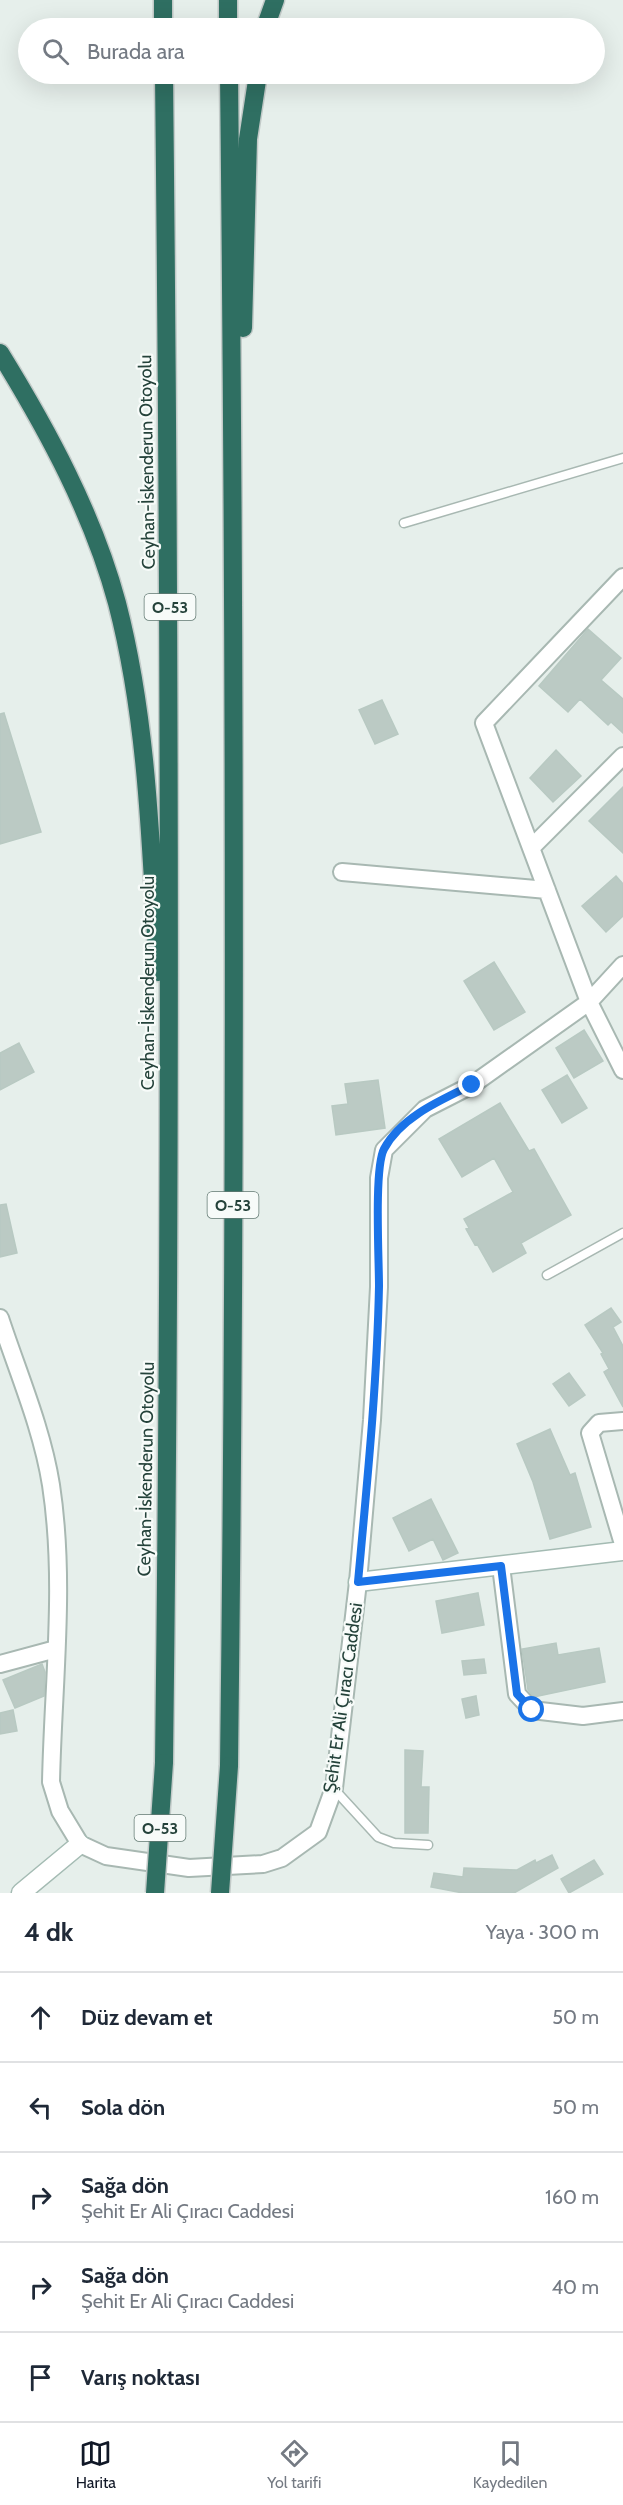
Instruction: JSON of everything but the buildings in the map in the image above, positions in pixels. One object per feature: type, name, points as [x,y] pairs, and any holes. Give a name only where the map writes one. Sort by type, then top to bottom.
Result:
[{"type":"highway","points":[[163,0],[163,18]]},
{"type":"highway","points":[[228,0],[228,18]]},
{"type":"highway","points":[[269,18],[275,0]]},
{"type":"highway","name":"Ceyhan-İskenderun Otoyolu","points":[[155,1893],[164,1763],[169,1141],[170,645],[164,84]]},
{"type":"highway","name":"O-53","points":[[220,1893],[229,1766],[233,1426],[235,645],[229,84]]},
{"type":"highway","points":[[235,645],[248,139],[256,84]]},
{"type":"highway","points":[[0,353],[40,418],[82,504],[116,601],[136,689],[154,906],[169,1141]]},
{"type":"street","points":[[623,577],[484,723],[589,1002],[623,1070]]},
{"type":"street","points":[[531,848],[623,756]]},
{"type":"street","points":[[342,872],[547,890]]},
{"type":"street","name":"Şehit Er Ali Çıracı Caddesi","points":[[80,1844],[106,1856],[189,1868],[263,1864],[282,1858],[318,1832],[334,1788],[358,1582],[372,1420],[379,1287],[379,1178],[384,1150],[424,1109],[472,1085],[589,1002],[623,965]]},
{"type":"street","points":[[0,1318],[39,1435],[51,1484],[60,1570],[51,1782],[60,1811],[80,1844],[21,1893]]},
{"type":"street","points":[[623,1421],[599,1423],[590,1433],[623,1544]]},
{"type":"street","points":[[358,1582],[623,1551]]},
{"type":"street","points":[[501,1566],[517,1694],[532,1710],[583,1716],[623,1711]]},
{"type":"street","points":[[0,1664],[56,1649]]},
{"type":"lane","points":[[404,523],[623,458]]},
{"type":"lane","points":[[547,1275],[623,1233]]},
{"type":"lane","points":[[334,1788],[378,1837],[394,1843],[428,1845]]},
{"type":"route","points":[[472,1085],[424,1109],[399,1131],[384,1150],[379,1178],[379,1287],[372,1420],[358,1582],[501,1566],[517,1694],[532,1710]]}]
